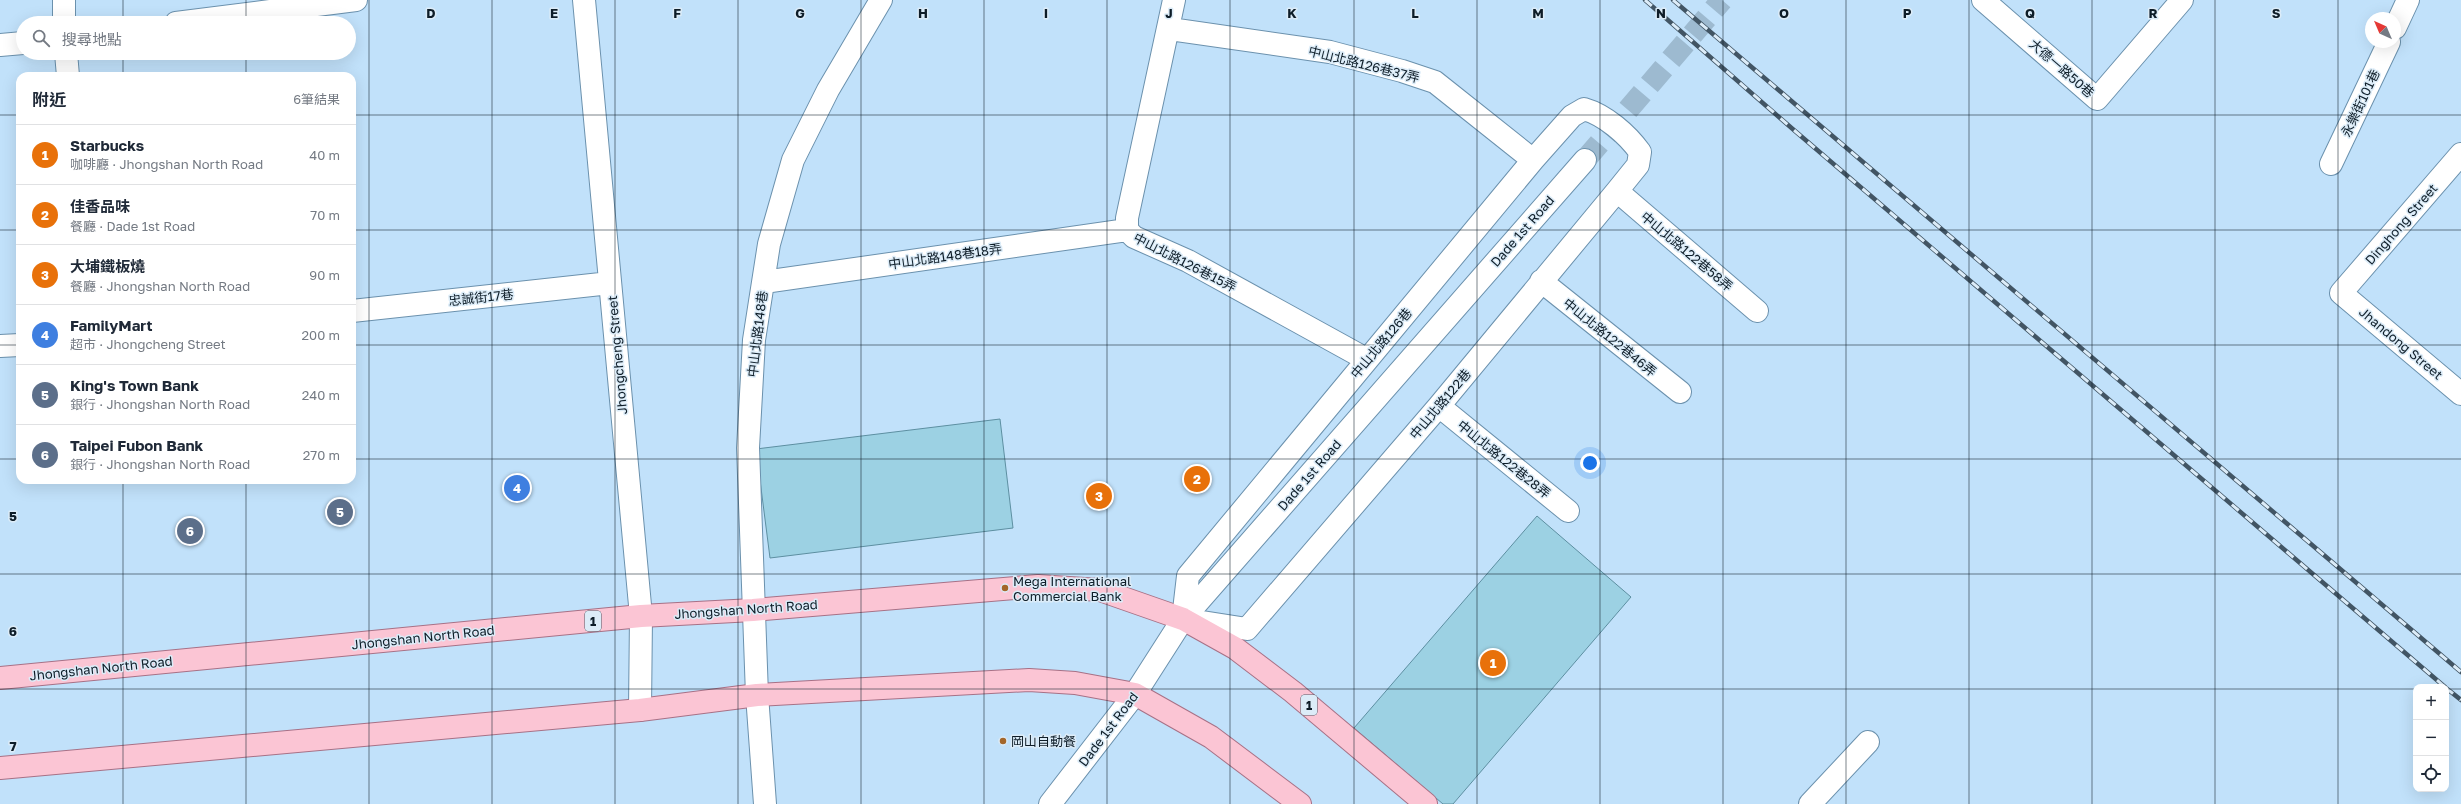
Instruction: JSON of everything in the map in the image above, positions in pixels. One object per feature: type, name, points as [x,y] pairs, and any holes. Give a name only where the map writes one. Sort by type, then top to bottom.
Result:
[{"type":"main road","name":"Jhongshan North Road","points":[[0,678],[641,616],[753,610],[1038,586],[1100,590],[1183,619],[1235,648],[1293,692],[1426,804]]},
{"type":"main road","points":[[0,768],[640,710],[757,695],[1029,680],[1075,683],[1135,694],[1211,737],[1300,804]]},
{"type":"street","points":[[64,0],[64,16]]},
{"type":"street","points":[[231,16],[356,0]]},
{"type":"street","name":"Jhongcheng Street","points":[[584,0],[641,616],[640,710]]},
{"type":"street","name":"中山北路148巷","points":[[765,804],[757,695],[748,448],[754,340],[764,282],[768,244],[793,160],[828,90],[881,0]]},
{"type":"street","name":"中山北路126巷15弄","points":[[1174,0],[1170,29],[1127,218],[1127,230],[1134,237],[1188,261],[1366,359]]},
{"type":"street","name":"大德一路50巷","points":[[1983,0],[2096,99],[2182,0]]},
{"type":"street","points":[[2401,15],[2408,0]]},
{"type":"street","name":"中山北路126巷37弄","points":[[1170,29],[1330,52],[1402,71],[1435,82],[1533,160]]},
{"type":"street","points":[[0,46],[16,44]]},
{"type":"street","name":"永樂街101巷","points":[[2331,164],[2386,48]]},
{"type":"street","points":[[67,60],[68,72]]},
{"type":"street","name":"中山北路126巷","points":[[1183,619],[1188,576],[1366,359],[1533,160],[1572,116],[1584,109],[1597,113],[1613,127]]},
{"type":"street","name":"中山北路122巷","points":[[1183,619],[1247,629],[1440,406],[1541,281],[1638,165],[1640,152],[1634,144],[1613,127]]},
{"type":"street","name":"Dinghong Street","points":[[2341,293],[2461,154]]},
{"type":"street","name":"Dade 1st Road","points":[[1050,804],[1135,694],[1183,619],[1585,160]]},
{"type":"street","name":"中山北路122巷58弄","points":[[1617,191],[1758,311]]},
{"type":"street","name":"中山北路148巷18弄","points":[[764,282],[1127,230]]},
{"type":"street","name":"中山北路122巷46弄","points":[[1541,281],[1680,392]]},
{"type":"street","name":"忠誠街17巷","points":[[356,311],[610,283]]},
{"type":"street","name":"Jhandong Street","points":[[2341,293],[2461,394]]},
{"type":"street","points":[[0,346],[16,345]]},
{"type":"street","name":"中山北路122巷28弄","points":[[1440,406],[1568,511]]},
{"type":"street","points":[[1810,804],[1868,742]]},
{"type":"building","points":[[1000,419],[1013,528],[770,558],[756,449]]},
{"type":"building","points":[[1537,516],[1631,597],[1453,804],[1443,804],[1354,728]]},
{"type":"tunnel","points":[[1585,160],[1722,0]]},
{"type":"railway","points":[[1645,0],[1795,131],[2441,684]]},
{"type":"railway","points":[[1673,0],[2461,672]]},
{"type":"railway","points":[[2449,690],[2461,700]]},
{"type":"place","name":"佳香品味","points":[[1197,479]]},
{"type":"place","name":"FamilyMart","points":[[517,488]]},
{"type":"place","name":"大埔鐵板燒","points":[[1099,496]]},
{"type":"place","name":"King's Town Bank","points":[[340,512]]},
{"type":"place","name":"Taipei Fubon Bank","points":[[190,531]]},
{"type":"place","name":"Mega International Commercial Bank","points":[[1005,588]]},
{"type":"place","name":"Starbucks","points":[[1493,663]]},
{"type":"place","name":"岡山自動餐","points":[[1003,741]]}]
